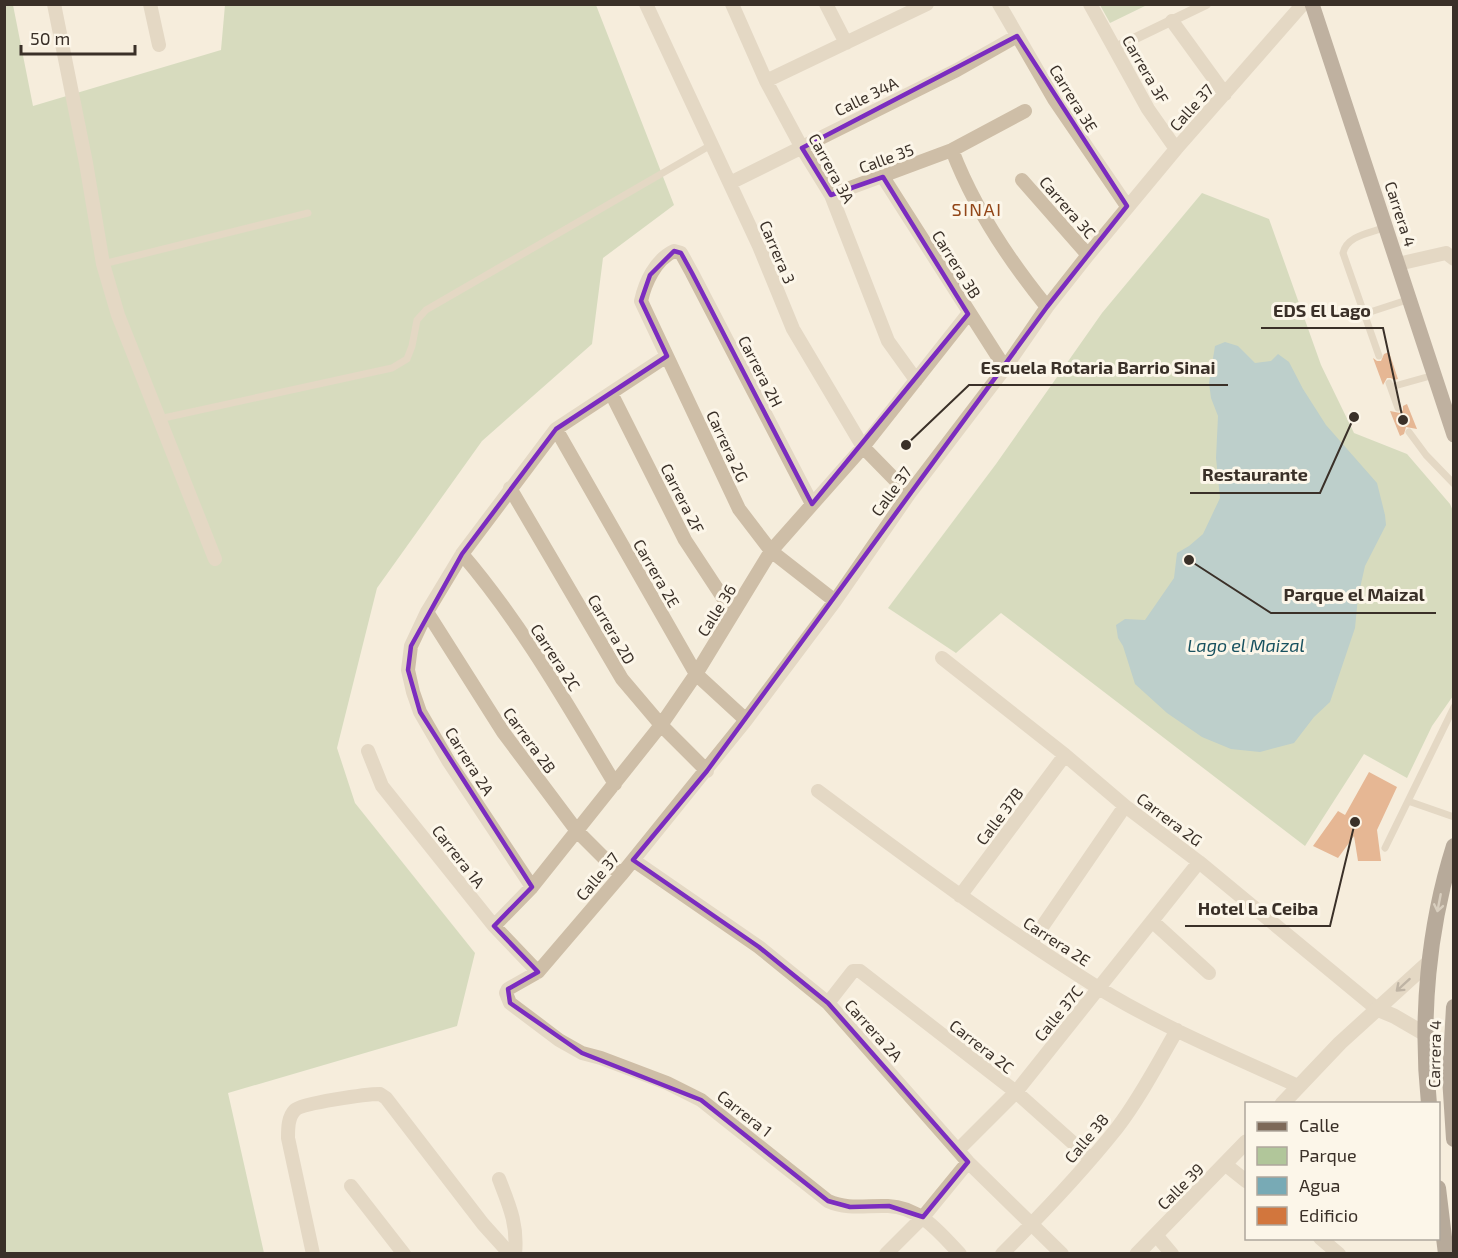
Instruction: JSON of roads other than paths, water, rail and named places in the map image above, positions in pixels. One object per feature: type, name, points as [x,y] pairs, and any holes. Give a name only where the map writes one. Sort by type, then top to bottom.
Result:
[{"type":"highway","points":[[1428,1102],[1425,1034],[1429,962],[1444,877],[1454,846]]},
{"type":"highway","name":"Carrera 4","points":[[1454,1007],[1450,1077],[1454,1138]]},
{"type":"highway","points":[[1440,1204],[1446,1254]]},
{"type":"main road","name":"Carrera 4","points":[[1312,4],[1454,435]]},
{"type":"street","points":[[54,4],[86,163],[103,264],[118,315],[215,559]]},
{"type":"street","points":[[150,4],[159,45]]},
{"type":"street","name":"Carrera 3","points":[[646,4],[730,183],[793,329],[863,447],[909,494]]},
{"type":"street","name":"Carrera 3A","points":[[732,4],[766,81],[802,148],[831,195],[888,341],[916,380]]},
{"type":"street","points":[[826,4],[846,43]]},
{"type":"street","name":"Carrera 3E","points":[[999,4],[1054,99],[1127,206]]},
{"type":"street","name":"Carrera 3F","points":[[1090,4],[1148,109],[1176,149]]},
{"type":"street","points":[[1115,48],[1206,4]]},
{"type":"street","name":"Calle 37","points":[[506,993],[508,989],[538,972],[706,771],[835,601],[909,494],[1005,368],[1047,307],[1127,206],[1303,4]]},
{"type":"street","points":[[766,81],[917,6]]},
{"type":"street","points":[[1172,21],[1225,94]]},
{"type":"street","name":"Calle 34A","points":[[730,183],[957,70],[1017,36]]},
{"type":"street","name":"Calle 35","points":[[831,195],[952,150],[1025,111]]},
{"type":"street","points":[[952,150],[985,221],[1019,272],[1047,307]]},
{"type":"street","name":"Carrera 3B","points":[[883,177],[968,314],[1005,368]]},
{"type":"street","name":"Carrera 3C","points":[[1023,180],[1088,255]]},
{"type":"street","points":[[1398,264],[1450,256],[1454,241]]},
{"type":"street","name":"Carrera 2G","points":[[681,253],[674,251],[668,254],[650,275],[641,301],[739,508],[771,551],[835,601]]},
{"type":"street","name":"Carrera 2H","points":[[681,253],[812,504]]},
{"type":"street","name":"Calle 36","points":[[494,926],[532,887],[661,725],[696,674],[771,551],[863,447],[968,314]]},
{"type":"street","name":"Carrera 2A","points":[[532,887],[449,762],[420,712],[408,670],[411,646],[427,612],[462,554],[556,429],[667,356]]},
{"type":"street","name":"Carrera 2F","points":[[611,393],[685,540],[733,613]]},
{"type":"street","name":"Carrera 2E","points":[[556,429],[696,674],[746,720]]},
{"type":"street","name":"Carrera 2D","points":[[510,488],[622,679],[661,725],[706,771]]},
{"type":"street","name":"Carrera 2C","points":[[462,554],[490,586],[514,621],[615,784]]},
{"type":"street","name":"Carrera 2B","points":[[427,612],[503,732],[577,831],[621,875]]},
{"type":"street","name":"Carrera 2G","points":[[942,658],[1065,755],[1125,806],[1199,862],[1377,1009]]},
{"type":"street","name":"Carrera 1A","points":[[368,751],[382,786],[494,926],[538,972]]},
{"type":"street","name":"Calle 37B","points":[[960,896],[1065,755]]},
{"type":"street","name":"Carrera 2E","points":[[818,791],[960,896],[1099,988],[1177,1030],[1298,1086]]},
{"type":"street","points":[[1031,943],[1125,806]]},
{"type":"street","name":"Carrera 2A","points":[[633,860],[759,947],[828,1003],[968,1162],[1062,1254]]},
{"type":"street","name":"Calle 37C","points":[[958,1150],[1016,1092],[1199,862]]},
{"type":"street","points":[[1152,921],[1209,973]]},
{"type":"street","points":[[1284,1102],[1340,1043],[1429,962]]},
{"type":"street","name":"Carrera 2C","points":[[828,1003],[849,975],[853,971],[860,971],[1016,1092],[1091,1159]]},
{"type":"street","name":"Carrera 1","points":[[506,993],[510,1003],[559,1040],[582,1053],[667,1083],[701,1100],[828,1201],[839,1206],[901,1208],[923,1217],[960,1254]]},
{"type":"street","points":[[1377,1009],[1425,1034]]},
{"type":"street","name":"Calle 38","points":[[1002,1254],[1091,1159],[1117,1127],[1177,1030]]},
{"type":"street","points":[[313,1254],[288,1138],[289,1121],[293,1112],[305,1104],[344,1100],[367,1094],[380,1094],[386,1098],[483,1224],[510,1254]]},
{"type":"street","name":"Calle 39","points":[[1137,1254],[1245,1143]]},
{"type":"street","points":[[886,1254],[923,1217],[968,1162]]},
{"type":"street","points":[[1226,1165],[1245,1180]]},
{"type":"street","points":[[499,1179],[513,1216],[517,1236],[515,1254]]},
{"type":"street","points":[[351,1186],[404,1254]]},
{"type":"street","points":[[1156,1235],[1172,1254]]},
{"type":"street","points":[[1321,1240],[1339,1254]]},
{"type":"lane","points":[[159,419],[392,369],[406,359],[412,346],[417,320],[426,310],[711,145]]},
{"type":"lane","points":[[103,264],[308,213]]},
{"type":"lane","points":[[1380,356],[1343,253],[1345,246],[1351,240],[1386,227]]},
{"type":"lane","points":[[1364,314],[1410,299]]},
{"type":"lane","points":[[1398,408],[1390,385],[1434,375]]},
{"type":"lane","points":[[1409,432],[1426,455],[1454,484]]},
{"type":"lane","points":[[1385,848],[1454,707]]},
{"type":"lane","points":[[1408,801],[1454,818]]},
{"type":"water","name":"Lago el Maizal","points":[[1225,342],[1238,346],[1255,363],[1271,361],[1278,354],[1289,362],[1326,425],[1377,483],[1386,525],[1365,566],[1358,597],[1355,628],[1330,702],[1314,717],[1294,743],[1260,752],[1231,749],[1202,737],[1167,713],[1135,684],[1123,646],[1118,638],[1116,625],[1125,619],[1145,620],[1174,578],[1177,553],[1203,534],[1220,498],[1216,458],[1218,416],[1211,398],[1209,383],[1215,346]]},
{"type":"place","name":"Restaurante","points":[[1354,417]]},
{"type":"place","name":"EDS El Lago","points":[[1403,420]]},
{"type":"place","name":"Escuela Rotaria Barrio Sinai","points":[[906,445]]},
{"type":"place","name":"Parque el Maizal","points":[[1189,560]]},
{"type":"place","name":"Hotel La Ceiba","points":[[1355,822]]},
{"type":"district","name":"SINAI","points":[[977,209]]}]
